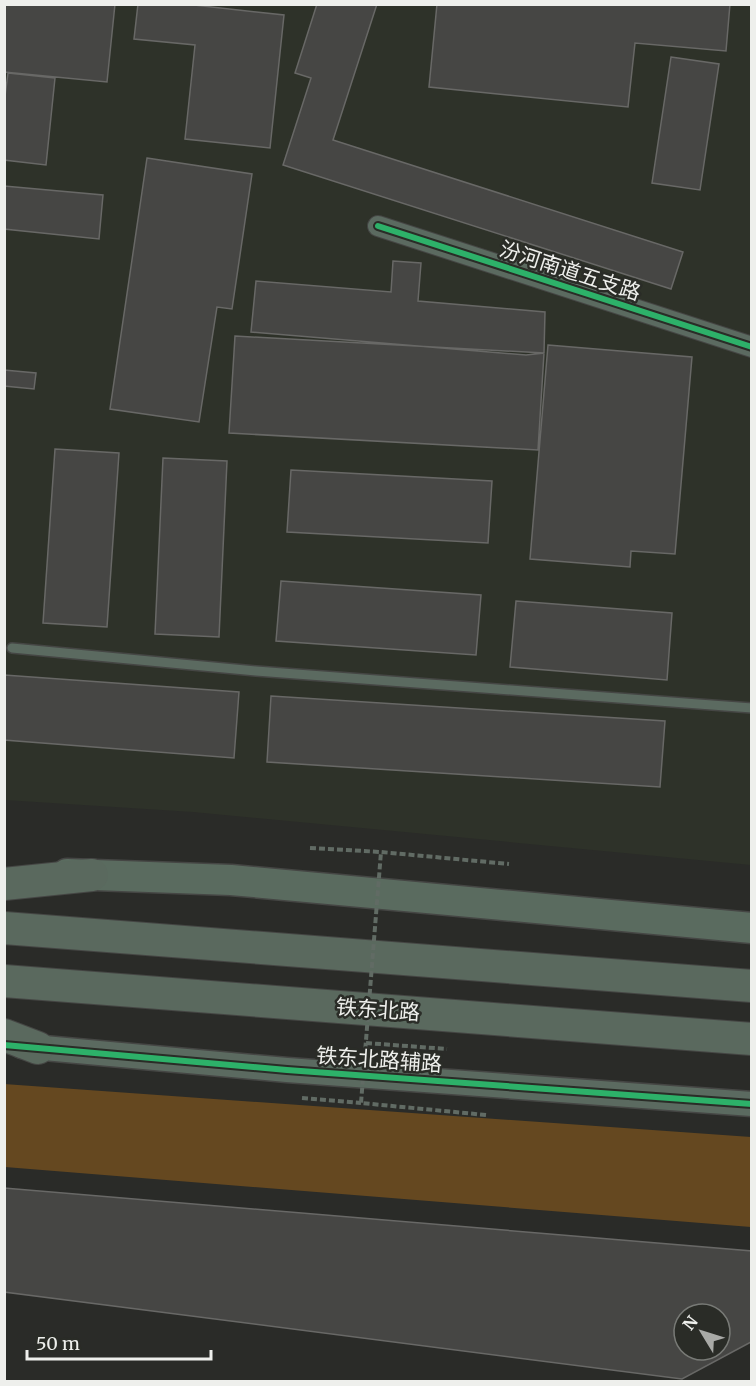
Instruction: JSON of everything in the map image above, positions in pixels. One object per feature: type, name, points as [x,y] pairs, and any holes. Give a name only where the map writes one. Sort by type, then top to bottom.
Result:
[{"type":"highway","points":[[4,884],[92,875]]},
{"type":"highway","points":[[4,928],[752,986]]},
{"type":"highway","name":"铁东北路","points":[[4,981],[752,1040]]},
{"type":"highway","points":[[4,1035],[38,1048]]},
{"type":"main road","points":[[4,869],[231,880],[751,922]]},
{"type":"street","name":"汾河南道五支路","points":[[378,226],[752,347]]},
{"type":"street","name":"铁东北路辅路","points":[[4,1045],[287,1070],[752,1104]]},
{"type":"lane","points":[[12,648],[256,670],[752,708]]},
{"type":"path","points":[[310,848],[509,864]]},
{"type":"path","points":[[361,1103],[381,852]]},
{"type":"path","points":[[366,1043],[447,1049]]},
{"type":"path","points":[[297,1097],[486,1115]]},
{"type":"shaded area","points":[[4,5],[751,5],[751,865],[193,812],[5,800]]},
{"type":"shaded area","points":[[4,1084],[751,1137],[751,1227],[5,1167]]},
{"type":"building","points":[[4,4],[115,4],[107,82],[4,72]]},
{"type":"building","points":[[138,4],[185,4],[284,15],[270,148],[185,139],[195,45],[134,39]]},
{"type":"building","points":[[317,4],[377,4],[333,140],[683,252],[671,289],[283,165],[311,78],[295,73]]},
{"type":"building","points":[[437,4],[730,4],[726,51],[635,43],[628,107],[429,87]]},
{"type":"building","points":[[671,57],[719,64],[700,190],[652,183]]},
{"type":"building","points":[[8,73],[55,78],[46,165],[4,160],[4,104]]},
{"type":"building","points":[[147,158],[252,174],[232,309],[217,307],[199,422],[110,409]]},
{"type":"building","points":[[4,186],[103,195],[99,239],[4,229]]},
{"type":"building","points":[[393,261],[421,263],[418,301],[545,312],[544,353],[526,355],[251,332],[256,281],[391,292]]},
{"type":"building","points":[[235,336],[544,353],[538,450],[229,433]]},
{"type":"building","points":[[548,345],[692,357],[675,554],[631,551],[630,567],[530,559]]},
{"type":"building","points":[[4,370],[36,373],[34,389],[4,386]]},
{"type":"building","points":[[55,449],[119,453],[107,627],[43,623]]},
{"type":"building","points":[[163,458],[227,461],[219,637],[155,634]]},
{"type":"building","points":[[291,470],[492,481],[488,543],[287,532]]},
{"type":"building","points":[[281,581],[481,595],[476,655],[276,641]]},
{"type":"building","points":[[516,601],[672,613],[667,680],[510,667]]},
{"type":"building","points":[[4,675],[239,692],[234,758],[4,740]]},
{"type":"building","points":[[271,696],[665,721],[660,787],[267,762]]},
{"type":"building","points":[[4,1188],[752,1251],[751,1342],[732,1352],[732,1302],[672,1302],[672,1362],[714,1362],[682,1379],[4,1292]]},
{"type":"cycle path","points":[[378,226],[752,347]]},
{"type":"cycle path","points":[[4,1045],[287,1070],[752,1104]]}]
